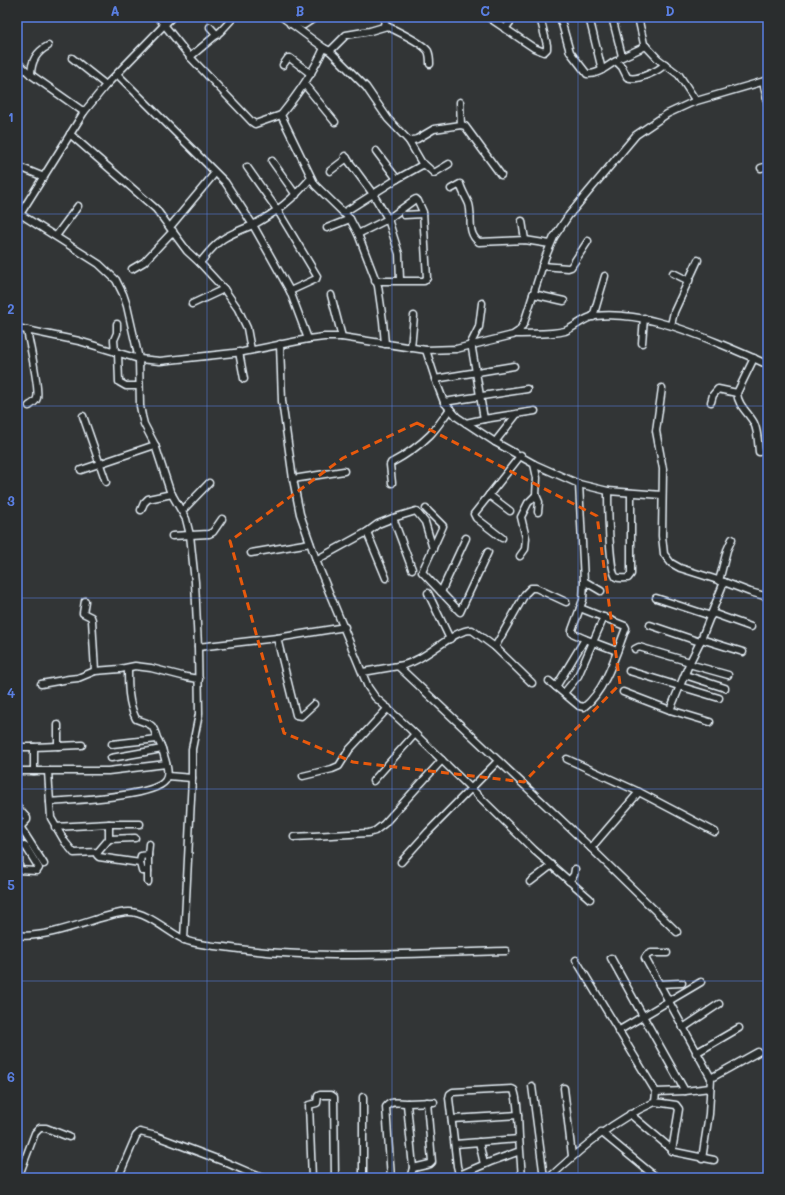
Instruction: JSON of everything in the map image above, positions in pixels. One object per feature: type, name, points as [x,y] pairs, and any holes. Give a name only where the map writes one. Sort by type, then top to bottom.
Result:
[{"type":"street","points":[[158,17],[190,57],[253,123],[256,124],[281,115],[304,85],[327,49],[346,35],[370,31],[384,26],[411,38],[425,48],[430,55],[430,64]]},
{"type":"street","points":[[172,17],[106,85],[84,112],[19,217],[56,236],[99,264],[116,280],[128,306],[139,359],[140,406],[144,424],[155,445],[172,494],[182,511],[190,535],[195,582],[199,714],[192,749],[192,778],[184,940]]},
{"type":"street","points":[[190,57],[217,35],[234,17]]},
{"type":"street","points":[[282,17],[327,49],[366,87],[388,119],[409,141],[423,165],[426,165],[434,174],[449,164]]},
{"type":"street","points":[[290,24],[297,22],[304,25],[316,17]]},
{"type":"street","points":[[384,26],[386,17]]},
{"type":"street","points":[[488,17],[534,48],[544,52],[547,49],[547,45],[540,17]]},
{"type":"street","points":[[505,29],[514,17]]},
{"type":"street","points":[[560,17],[568,47],[585,72],[592,74],[602,70],[622,56],[646,46]]},
{"type":"street","points":[[589,17],[602,70]]},
{"type":"street","points":[[612,17],[622,56]]},
{"type":"street","points":[[638,17],[646,46],[658,59],[679,75],[696,101]]},
{"type":"street","points":[[210,26],[217,35]]},
{"type":"street","points":[[31,75],[32,62],[43,49],[48,46]]},
{"type":"street","points":[[72,58],[106,85]]},
{"type":"street","points":[[283,65],[288,58],[290,58],[311,74]]},
{"type":"street","points":[[616,61],[630,79],[656,71],[665,64]]},
{"type":"street","points":[[17,62],[31,75],[84,112]]},
{"type":"street","points":[[117,74],[225,182],[253,226],[290,292],[308,338]]},
{"type":"street","points":[[516,334],[524,323],[550,244],[574,209],[626,145],[640,132],[679,108],[696,101],[766,81],[768,104]]},
{"type":"street","points":[[304,85],[335,122]]},
{"type":"street","points":[[460,102],[461,125]]},
{"type":"street","points":[[281,115],[315,185],[350,219],[358,234],[378,286],[385,344]]},
{"type":"street","points":[[409,141],[417,139],[434,129],[461,125],[465,126],[501,176]]},
{"type":"street","points":[[70,134],[156,209],[187,251],[224,289],[242,316],[247,328],[252,350]]},
{"type":"street","points":[[376,151],[397,179]]},
{"type":"street","points":[[330,171],[346,157],[373,194],[388,219],[399,254],[400,280]]},
{"type":"street","points":[[272,161],[296,195]]},
{"type":"street","points":[[343,213],[397,179],[423,165]]},
{"type":"street","points":[[17,166],[44,177]]},
{"type":"street","points":[[761,168],[768,166]]},
{"type":"street","points":[[247,167],[278,211],[317,276],[316,279],[290,292]]},
{"type":"street","points":[[132,269],[144,262],[215,173]]},
{"type":"street","points":[[200,263],[212,246],[228,235],[253,226],[278,211],[296,195],[311,178]]},
{"type":"street","points":[[451,189],[460,184],[469,205],[471,232],[477,241],[481,243],[525,240],[550,244]]},
{"type":"street","points":[[358,234],[388,219],[416,199],[423,214],[427,278],[424,280],[375,281]]},
{"type":"street","points":[[56,236],[78,206]]},
{"type":"street","points":[[404,215],[423,214]]},
{"type":"street","points":[[327,228],[350,219]]},
{"type":"street","points":[[522,221],[525,240]]},
{"type":"street","points":[[542,266],[571,267],[588,241]]},
{"type":"street","points":[[671,325],[674,312],[698,260]]},
{"type":"street","points":[[673,273],[689,281]]},
{"type":"street","points":[[593,316],[605,276]]},
{"type":"street","points":[[192,304],[224,289]]},
{"type":"street","points":[[331,294],[342,337]]},
{"type":"street","points":[[534,294],[564,301]]},
{"type":"street","points":[[482,303],[479,327],[471,341],[471,346],[477,372],[484,419]]},
{"type":"street","points":[[411,348],[414,316]]},
{"type":"street","points":[[17,328],[78,341],[139,359],[160,361],[252,350],[308,338],[342,337],[426,350],[456,349],[516,334],[561,332],[570,329],[584,319],[593,316],[608,316],[644,318],[671,325],[768,365]]},
{"type":"street","points":[[642,343],[644,318]]},
{"type":"street","points":[[117,324],[117,333],[114,340],[117,352],[119,382],[126,386],[139,386]]},
{"type":"street","points":[[27,330],[38,396],[34,403],[29,406]]},
{"type":"street","points":[[280,344],[282,401],[293,479],[300,514],[316,560],[371,691],[534,850],[590,899]]},
{"type":"street","points":[[426,350],[444,402],[466,423],[495,442],[534,464],[579,484],[608,491],[662,495]]},
{"type":"street","points":[[239,352],[244,378]]},
{"type":"street","points":[[754,358],[737,393],[737,398],[755,425],[759,452]]},
{"type":"street","points":[[435,379],[514,366]]},
{"type":"street","points":[[662,388],[656,431],[663,468],[663,547],[666,558],[680,568],[768,597]]},
{"type":"street","points":[[444,402],[526,389]]},
{"type":"street","points":[[711,402],[713,394],[718,389],[737,393]]},
{"type":"street","points":[[392,483],[391,463],[426,439],[450,409]]},
{"type":"street","points":[[466,423],[536,411]]},
{"type":"street","points":[[495,442],[517,414]]},
{"type":"street","points":[[83,416],[106,482]]},
{"type":"street","points":[[81,470],[155,445]]},
{"type":"street","points":[[502,538],[474,516],[474,513],[520,456]]},
{"type":"street","points":[[534,464],[537,478],[536,495],[538,512]]},
{"type":"street","points":[[293,479],[344,471]]},
{"type":"street","points":[[182,511],[209,483]]},
{"type":"street","points":[[579,484],[584,597],[572,632],[592,642],[617,651]]},
{"type":"street","points":[[608,491],[610,542],[614,576],[616,578],[628,578],[631,574],[631,493]]},
{"type":"street","points":[[141,510],[144,503],[148,499],[172,494]]},
{"type":"street","points":[[489,495],[510,511]]},
{"type":"street","points":[[520,556],[524,549],[526,538],[521,517],[528,503],[536,495]]},
{"type":"street","points":[[426,509],[443,526],[422,572],[460,612],[488,552]]},
{"type":"street","points":[[316,560],[368,532],[378,524],[416,511],[425,522],[432,549]]},
{"type":"street","points":[[393,518],[412,569]]},
{"type":"street","points":[[172,536],[209,534],[213,532],[222,519]]},
{"type":"street","points":[[368,532],[386,578]]},
{"type":"street","points":[[441,592],[466,538]]},
{"type":"street","points":[[670,710],[711,614],[721,581],[727,550],[732,539]]},
{"type":"street","points":[[251,553],[310,543]]},
{"type":"street","points":[[584,582],[602,591]]},
{"type":"street","points":[[495,647],[529,589],[536,588],[566,602]]},
{"type":"street","points":[[428,593],[450,639]]},
{"type":"street","points":[[656,598],[751,627]]},
{"type":"street","points":[[85,601],[83,612],[91,617],[93,625],[95,671]]},
{"type":"street","points":[[550,681],[578,706],[583,708],[596,695],[602,685],[617,651],[626,626],[580,608]]},
{"type":"street","points":[[564,693],[578,676],[604,617]]},
{"type":"street","points":[[650,625],[743,652]]},
{"type":"street","points":[[198,647],[277,638],[345,627]]},
{"type":"street","points":[[363,672],[404,665],[419,659],[462,632],[472,630],[495,647],[532,683]]},
{"type":"street","points":[[277,638],[296,715],[301,716],[314,704]]},
{"type":"street","points":[[556,687],[585,639]]},
{"type":"street","points":[[635,649],[638,647],[728,675]]},
{"type":"street","points":[[41,684],[78,678],[95,671],[135,666],[151,668],[199,679]]},
{"type":"street","points":[[398,666],[591,848],[677,932]]},
{"type":"street","points":[[50,802],[110,798],[149,790],[160,786],[168,776],[162,749],[154,728],[148,723],[136,719],[132,710],[128,668]]},
{"type":"street","points":[[629,671],[718,698]]},
{"type":"street","points":[[685,675],[725,688]]},
{"type":"street","points":[[623,692],[670,710],[710,722]]},
{"type":"street","points":[[303,776],[339,766],[349,750],[388,708]]},
{"type":"street","points":[[58,725],[58,746]]},
{"type":"street","points":[[373,781],[415,734]]},
{"type":"street","points":[[112,744],[157,739]]},
{"type":"street","points":[[17,747],[82,745]]},
{"type":"street","points":[[34,747],[34,771]]},
{"type":"street","points":[[111,758],[162,749]]},
{"type":"street","points":[[566,758],[639,792],[715,832]]},
{"type":"street","points":[[294,837],[368,833],[375,831],[384,824],[442,760]]},
{"type":"street","points":[[401,862],[428,832],[498,761]]},
{"type":"street","points":[[17,771],[108,771],[166,764]]},
{"type":"street","points":[[48,771],[51,818],[71,850],[74,852],[98,852],[109,839],[109,824]]},
{"type":"street","points":[[168,776],[192,778]]},
{"type":"street","points":[[591,848],[639,792]]},
{"type":"street","points":[[17,807],[27,818],[21,828],[44,864]]},
{"type":"street","points":[[56,827],[140,824]]},
{"type":"street","points":[[109,839],[136,838]]},
{"type":"street","points":[[18,842],[26,846],[39,868],[37,871],[18,870],[18,842]]},
{"type":"street","points":[[148,882],[149,844]]},
{"type":"street","points":[[98,852],[99,857],[140,863]]},
{"type":"street","points":[[148,854],[141,856],[140,863],[142,871],[148,871]]},
{"type":"street","points":[[530,882],[552,865]]},
{"type":"street","points":[[569,881],[574,875],[575,869]]},
{"type":"street","points":[[17,935],[26,936],[58,930],[114,914],[129,912],[142,915],[184,940],[224,948],[334,956],[506,951]]},
{"type":"street","points":[[667,953],[651,953],[647,955],[646,958],[668,1002],[710,1078],[709,1114],[702,1159]]},
{"type":"street","points":[[611,958],[686,1091]]},
{"type":"street","points":[[576,960],[656,1092],[656,1102]]},
{"type":"street","points":[[618,1031],[701,982]]},
{"type":"street","points":[[659,984],[682,983]]},
{"type":"street","points":[[683,1028],[719,1004]]},
{"type":"street","points":[[696,1053],[739,1028]]},
{"type":"street","points":[[710,1078],[758,1052]]},
{"type":"street","points":[[532,1086],[544,1178]]},
{"type":"street","points":[[564,1088],[572,1156]]},
{"type":"street","points":[[656,1092],[686,1091],[710,1088]]},
{"type":"street","points":[[520,1151],[460,1174],[458,1172],[449,1096],[453,1092],[513,1089],[515,1092],[518,1115],[522,1178]]},
{"type":"street","points":[[312,1178],[309,1105],[317,1103],[318,1096],[320,1095],[331,1095],[334,1097],[336,1178]]},
{"type":"street","points":[[363,1097],[363,1178]]},
{"type":"street","points":[[391,1178],[386,1107],[388,1104],[431,1102],[432,1162],[430,1164],[413,1168]]},
{"type":"street","points":[[548,1178],[601,1132],[630,1114],[656,1102],[676,1105],[679,1109],[672,1150]]},
{"type":"street","points":[[407,1103],[406,1106],[413,1168],[410,1178]]},
{"type":"street","points":[[630,1114],[672,1150],[679,1154],[714,1160]]},
{"type":"street","points":[[452,1119],[518,1115]]},
{"type":"street","points":[[18,1178],[36,1133],[40,1128],[46,1128],[69,1136]]},
{"type":"street","points":[[120,1177],[136,1136],[140,1132],[156,1136],[225,1162],[262,1178]]},
{"type":"street","points":[[601,1132],[658,1178]]},
{"type":"street","points":[[455,1144],[519,1139]]},
{"type":"street","points":[[479,1142],[484,1164]]},
{"type":"highlighted area","points":[[417,423],[597,516],[620,684],[524,782],[353,762],[284,733],[230,541],[343,458]]}]
